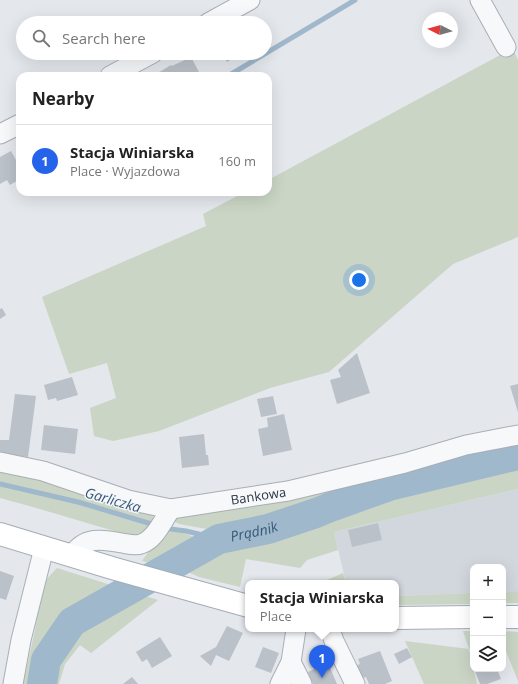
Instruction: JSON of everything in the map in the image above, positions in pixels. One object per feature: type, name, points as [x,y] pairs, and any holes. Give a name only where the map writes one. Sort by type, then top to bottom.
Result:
[{"type":"main road","points":[[0,534],[112,568],[245,605]]},
{"type":"main road","points":[[399,618],[470,617]]},
{"type":"main road","points":[[506,617],[518,617]]},
{"type":"street","points":[[221,16],[250,0]]},
{"type":"street","points":[[480,0],[506,48]]},
{"type":"street","points":[[117,72],[140,60]]},
{"type":"street","points":[[0,134],[16,126]]},
{"type":"street","name":"Bankowa","points":[[0,462],[43,470],[128,500],[171,509],[288,490],[405,463],[466,445],[518,435]]},
{"type":"street","points":[[72,556],[80,546],[88,541],[113,541],[131,545],[141,544],[149,539],[155,532],[171,509]]},
{"type":"street","points":[[12,684],[21,640],[44,548]]},
{"type":"street","points":[[280,684],[291,662],[296,632]]},
{"type":"street","points":[[331,632],[355,684]]},
{"type":"street","points":[[291,662],[302,684]]},
{"type":"shaded area","points":[[518,489],[518,591],[506,592],[506,564],[470,564],[470,593],[399,596],[399,580],[345,580],[334,532]]},
{"type":"green space","points":[[512,47],[518,60],[518,237],[453,264],[329,372],[270,388],[159,431],[113,441],[94,436],[90,408],[116,398],[107,363],[69,374],[42,297],[206,226],[203,214],[237,196],[272,196],[272,178],[502,54]]},
{"type":"green space","points":[[518,441],[518,448],[444,464],[443,456]]},
{"type":"green space","points":[[518,466],[518,489],[334,532],[338,550],[307,560],[300,568],[246,559],[240,587],[199,577],[182,569],[203,554],[234,541],[476,473]]},
{"type":"green space","points":[[0,471],[39,478],[154,514],[148,532],[131,536],[0,498]]},
{"type":"green space","points":[[350,483],[354,490],[283,518],[218,531],[179,524],[171,519]]},
{"type":"green space","points":[[164,530],[182,532],[196,538],[162,566],[142,561]]},
{"type":"green space","points":[[57,568],[158,600],[91,653],[80,645],[65,664],[59,684],[23,684],[35,630],[43,583]]},
{"type":"green space","points":[[343,573],[345,580],[327,580]]},
{"type":"green space","points":[[518,591],[518,603],[506,603],[506,592]]},
{"type":"green space","points":[[470,593],[470,604],[399,605],[399,596]]},
{"type":"green space","points":[[463,631],[470,631],[469,649]]},
{"type":"green space","points":[[506,631],[518,632],[518,681],[506,651]]},
{"type":"green space","points":[[405,641],[469,649],[470,672],[474,672],[477,684],[424,684]]},
{"type":"building","points":[[185,60],[193,60],[199,72],[160,72],[171,65],[172,66]]},
{"type":"building","points":[[11,151],[16,160],[16,181],[10,185],[7,180],[0,184],[0,157]]},
{"type":"building","points":[[2,308],[6,315],[0,319],[0,309]]},
{"type":"building","points":[[357,353],[370,393],[337,404],[330,380],[341,377],[338,370]]},
{"type":"building","points":[[72,377],[78,395],[57,401],[56,398],[48,400],[44,385]]},
{"type":"building","points":[[518,384],[518,412],[510,386]]},
{"type":"building","points":[[15,394],[36,396],[28,457],[0,453],[0,440],[9,440]]},
{"type":"building","points":[[273,396],[277,414],[261,417],[257,399]]},
{"type":"building","points":[[284,414],[292,450],[263,456],[258,429],[268,427],[267,418]]},
{"type":"building","points":[[44,425],[78,429],[75,454],[41,450]]},
{"type":"building","points":[[204,434],[206,455],[208,455],[209,465],[182,468],[179,437]]},
{"type":"building","points":[[378,523],[382,540],[352,547],[348,530]]},
{"type":"building","points":[[0,571],[14,576],[6,600],[0,598]]},
{"type":"building","points":[[227,626],[243,633],[229,661],[216,655],[211,666],[200,656],[216,647]]},
{"type":"building","points":[[160,637],[172,656],[152,668],[147,659],[142,662],[136,652]]},
{"type":"building","points":[[263,647],[279,653],[271,673],[255,667]]},
{"type":"building","points":[[407,648],[412,657],[399,664],[394,654]]},
{"type":"building","points":[[380,651],[392,681],[385,684],[369,684],[366,677],[360,679],[355,666],[360,664],[358,659]]},
{"type":"building","points":[[328,663],[337,684],[313,684],[308,672]]},
{"type":"building","points":[[475,672],[498,672],[501,679],[487,684],[480,684]]},
{"type":"building","points":[[132,677],[138,684],[123,684]]},
{"type":"waterway","points":[[272,50],[355,0]]},
{"type":"waterway","points":[[235,72],[255,60]]},
{"type":"waterway","name":"Prądnik","points":[[42,684],[46,660],[72,622],[219,539],[268,529],[389,486],[518,455]]},
{"type":"waterway","name":"Garliczka","points":[[0,484],[78,502],[155,525]]},
{"type":"waterway","name":"Garliczka","points":[[163,528],[186,531],[219,539]]},
{"type":"place","name":"Stacja Winiarska","points":[[322,678]]}]
